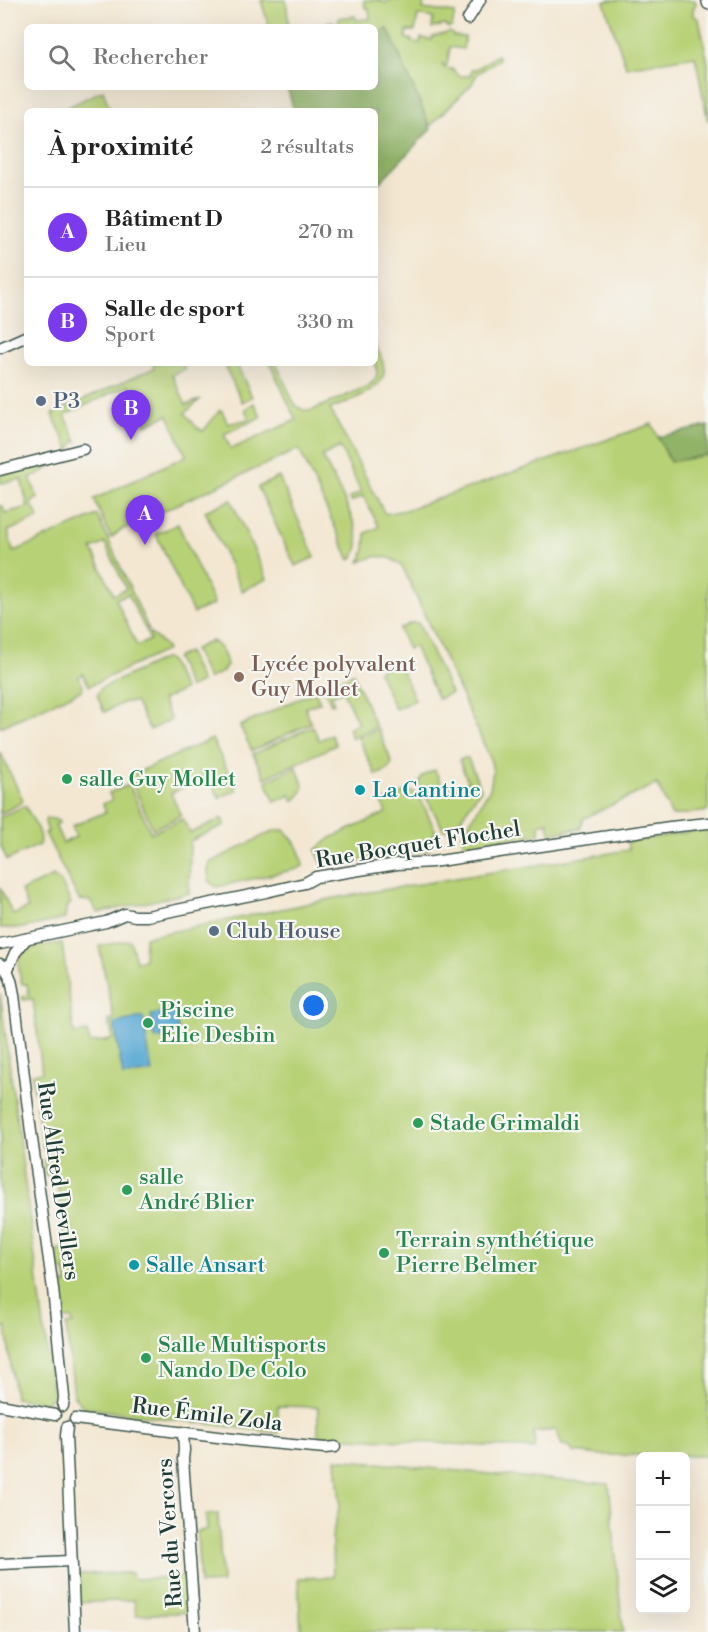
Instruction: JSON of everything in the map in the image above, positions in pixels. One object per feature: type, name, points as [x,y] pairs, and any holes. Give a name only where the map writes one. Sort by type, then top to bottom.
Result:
[{"type":"street","points":[[468,19],[480,0]]},
{"type":"street","points":[[0,348],[24,337]]},
{"type":"street","points":[[0,470],[83,449]]},
{"type":"street","name":"Rue Bocquet Flochel","points":[[0,944],[266,892],[332,874],[708,823]]},
{"type":"street","points":[[3,967],[26,939]]},
{"type":"street","name":"Rue Alfred Devillers","points":[[3,967],[11,981],[14,995],[52,1289],[64,1397],[63,1406]]},
{"type":"street","points":[[0,1405],[55,1415]]},
{"type":"street","points":[[63,1406],[74,1411],[74,1423],[67,1427],[58,1424],[55,1420],[59,1408],[63,1406]]},
{"type":"street","name":"Rue Émile Zola","points":[[75,1419],[249,1441],[335,1447]]},
{"type":"street","points":[[67,1427],[75,1632]]},
{"type":"street","name":"Rue du Vercors","points":[[183,1432],[195,1632]]},
{"type":"street","points":[[0,1564],[71,1561]]},
{"type":"green space","points":[[261,0],[286,0],[289,24],[268,24]]},
{"type":"green space","points":[[364,0],[378,0],[386,3],[388,0],[424,0],[423,9],[455,13],[452,27],[448,28],[445,25],[432,28],[433,18],[418,15],[415,31],[407,31],[406,39],[420,43],[421,38],[432,40],[432,37],[450,32],[454,36],[465,37],[463,49],[450,47],[447,65],[442,65],[452,69],[459,76],[469,76],[472,69],[476,69],[497,55],[499,59],[477,74],[472,84],[430,126],[388,29],[378,34],[378,24],[338,24],[339,18],[355,16],[356,20],[370,19],[369,8],[365,8]]},
{"type":"green space","points":[[610,0],[695,0],[693,15],[699,19],[708,63],[708,121],[695,56],[626,67],[604,2]]},
{"type":"green space","points":[[388,29],[431,129],[378,184],[378,108],[293,108],[288,90],[378,90],[378,34]]},
{"type":"green space","points":[[103,90],[109,108],[66,108]]},
{"type":"green space","points":[[378,352],[384,365],[384,372],[377,385],[362,395],[330,409],[385,514],[405,510],[652,424],[670,462],[708,455],[708,811],[672,816],[657,784],[584,818],[580,829],[550,833],[548,822],[539,824],[540,834],[465,845],[461,836],[490,789],[493,771],[490,758],[403,568],[383,556],[372,557],[360,562],[365,549],[366,533],[379,527],[363,496],[351,502],[349,498],[361,492],[340,447],[322,456],[344,500],[357,535],[357,549],[350,560],[299,449],[121,530],[111,538],[94,499],[186,456],[168,415],[146,425],[128,385],[65,415],[77,442],[74,441],[70,451],[52,414],[154,368],[154,366],[183,366],[185,369],[172,375],[186,405],[201,399],[185,413],[198,429],[204,430],[220,410],[228,424],[249,419],[245,409],[254,403],[261,417],[224,434],[231,449],[296,420],[271,366],[277,366],[294,403],[303,410],[309,411],[368,386],[377,374]]},
{"type":"green space","points":[[225,366],[237,366],[252,397],[242,402]]},
{"type":"green space","points":[[708,426],[708,455],[670,462],[658,437]]},
{"type":"green space","points":[[53,462],[53,466],[30,478],[38,498],[31,503],[39,518],[8,531],[13,552],[97,515],[149,630],[144,627],[128,594],[116,599],[137,646],[150,640],[146,631],[161,642],[167,650],[89,686],[83,674],[79,676],[83,686],[82,690],[0,727],[0,506],[3,506],[5,513],[28,507],[21,479],[0,483],[0,475]],"holes":[[[105,543],[126,589],[114,595],[92,549]]]},
{"type":"green space","points":[[279,477],[315,557],[295,566],[258,487]]},
{"type":"green space","points":[[231,500],[267,579],[242,591],[205,511]]},
{"type":"green space","points":[[178,524],[214,604],[193,613],[156,534]]},
{"type":"green space","points":[[411,623],[418,623],[451,693],[438,699],[414,646],[408,649],[399,629]]},
{"type":"green space","points":[[211,641],[222,651],[227,666],[222,672],[208,679],[194,649]]},
{"type":"green space","points":[[188,652],[201,682],[189,688],[176,658]]},
{"type":"green space","points":[[163,659],[170,661],[184,690],[162,700],[171,720],[150,730],[135,702],[125,702],[104,712],[97,695],[101,688]]},
{"type":"green space","points":[[398,662],[415,700],[395,709],[378,671]]},
{"type":"green space","points":[[353,674],[376,727],[352,738],[348,728],[358,723],[343,691],[331,696],[334,703],[331,704],[324,687]]},
{"type":"green space","points":[[315,691],[320,702],[305,708],[311,723],[252,751],[240,726]]},
{"type":"green space","points":[[313,726],[319,740],[331,735],[336,745],[265,778],[253,754]]},
{"type":"green space","points":[[378,729],[392,763],[388,770],[376,775],[358,738]]},
{"type":"green space","points":[[212,739],[237,790],[219,798],[208,775],[171,793],[181,816],[153,829],[129,776]]},
{"type":"green space","points":[[0,752],[23,800],[0,814]]},
{"type":"green space","points":[[468,758],[481,789],[453,830],[443,829],[419,784],[421,778],[435,770],[444,790],[454,787],[455,789],[468,782],[459,760]]},
{"type":"green space","points":[[296,767],[303,790],[293,801],[290,795],[275,802],[266,781]]},
{"type":"green space","points":[[129,785],[151,833],[183,819],[190,833],[222,819],[225,825],[190,841],[189,893],[98,913],[90,901],[79,900],[45,833],[48,832],[45,822],[46,818],[58,820],[59,823],[55,825],[63,843],[76,837],[72,826],[106,812],[103,804],[112,800],[109,793]]},
{"type":"green space","points":[[408,791],[419,796],[436,832],[429,840],[429,850],[323,866],[316,850],[331,838],[386,813],[382,803]]},
{"type":"green space","points":[[24,806],[38,831],[39,845],[7,860],[0,844],[0,817]]},
{"type":"green space","name":"Stade Grimaldi","points":[[708,829],[708,1456],[690,1456],[690,1452],[636,1452],[636,1455],[573,1452],[569,1446],[562,1445],[556,1430],[533,1432],[534,1449],[318,1436],[318,1407],[278,1406],[278,1433],[84,1408],[74,1396],[66,1325],[73,1324],[72,1319],[64,1319],[60,1285],[67,1284],[65,1270],[58,1271],[55,1250],[66,1248],[56,1175],[45,1176],[44,1160],[49,1159],[48,1147],[43,1148],[36,1105],[43,1103],[41,1090],[34,1092],[32,1074],[42,1072],[33,999],[23,1000],[22,997],[29,995],[27,984],[22,984],[19,969],[19,960],[22,955],[37,946],[62,943],[74,1034],[87,1032],[90,1043],[111,1040],[109,1020],[114,1019],[99,946],[130,940],[136,961],[144,960],[145,937],[340,897],[629,850],[627,842]]},
{"type":"green space","points":[[275,830],[284,830],[291,838],[301,855],[303,866],[216,887],[209,881],[209,863]]},
{"type":"green space","points":[[53,876],[61,882],[71,903],[66,908],[65,919],[23,928],[0,928],[0,887],[13,915],[28,908],[21,891]]},
{"type":"green space","points":[[0,993],[53,1396],[45,1403],[15,1398],[6,1327],[0,1327]]},
{"type":"green space","points":[[336,1459],[609,1484],[623,1632],[301,1632],[298,1578],[333,1577],[332,1536],[340,1504]]},
{"type":"green space","points":[[218,1514],[222,1583],[200,1584],[197,1531],[207,1530],[206,1515]]},
{"type":"green space","points":[[132,1573],[133,1579],[191,1575],[194,1612],[136,1615],[134,1600],[74,1603],[72,1574]]},
{"type":"water","points":[[175,1010],[179,1035],[155,1039],[151,1015]]},
{"type":"water","points":[[143,1017],[152,1072],[123,1077],[114,1023]]},
{"type":"place","name":"P3","points":[[41,401]]},
{"type":"place","name":"Salle de sport","points":[[131,440]]},
{"type":"place","name":"Bâtiment D","points":[[145,545]]},
{"type":"place","name":"Lycée polyvalent Guy Mollet","points":[[239,677]]},
{"type":"place","name":"salle Guy Mollet","points":[[67,779]]},
{"type":"place","name":"La Cantine","points":[[360,790]]},
{"type":"place","name":"Club House","points":[[214,931]]},
{"type":"place","name":"Piscine Elie Desbin","points":[[148,1023]]},
{"type":"place","name":"Stade Grimaldi","points":[[418,1123]]},
{"type":"place","name":"salle André Blier","points":[[127,1190]]},
{"type":"place","name":"Terrain synthétique Pierre Belmer","points":[[384,1253]]},
{"type":"place","name":"Salle Ansart","points":[[134,1265]]},
{"type":"place","name":"Salle Multisports Nando De Colo","points":[[146,1358]]}]
